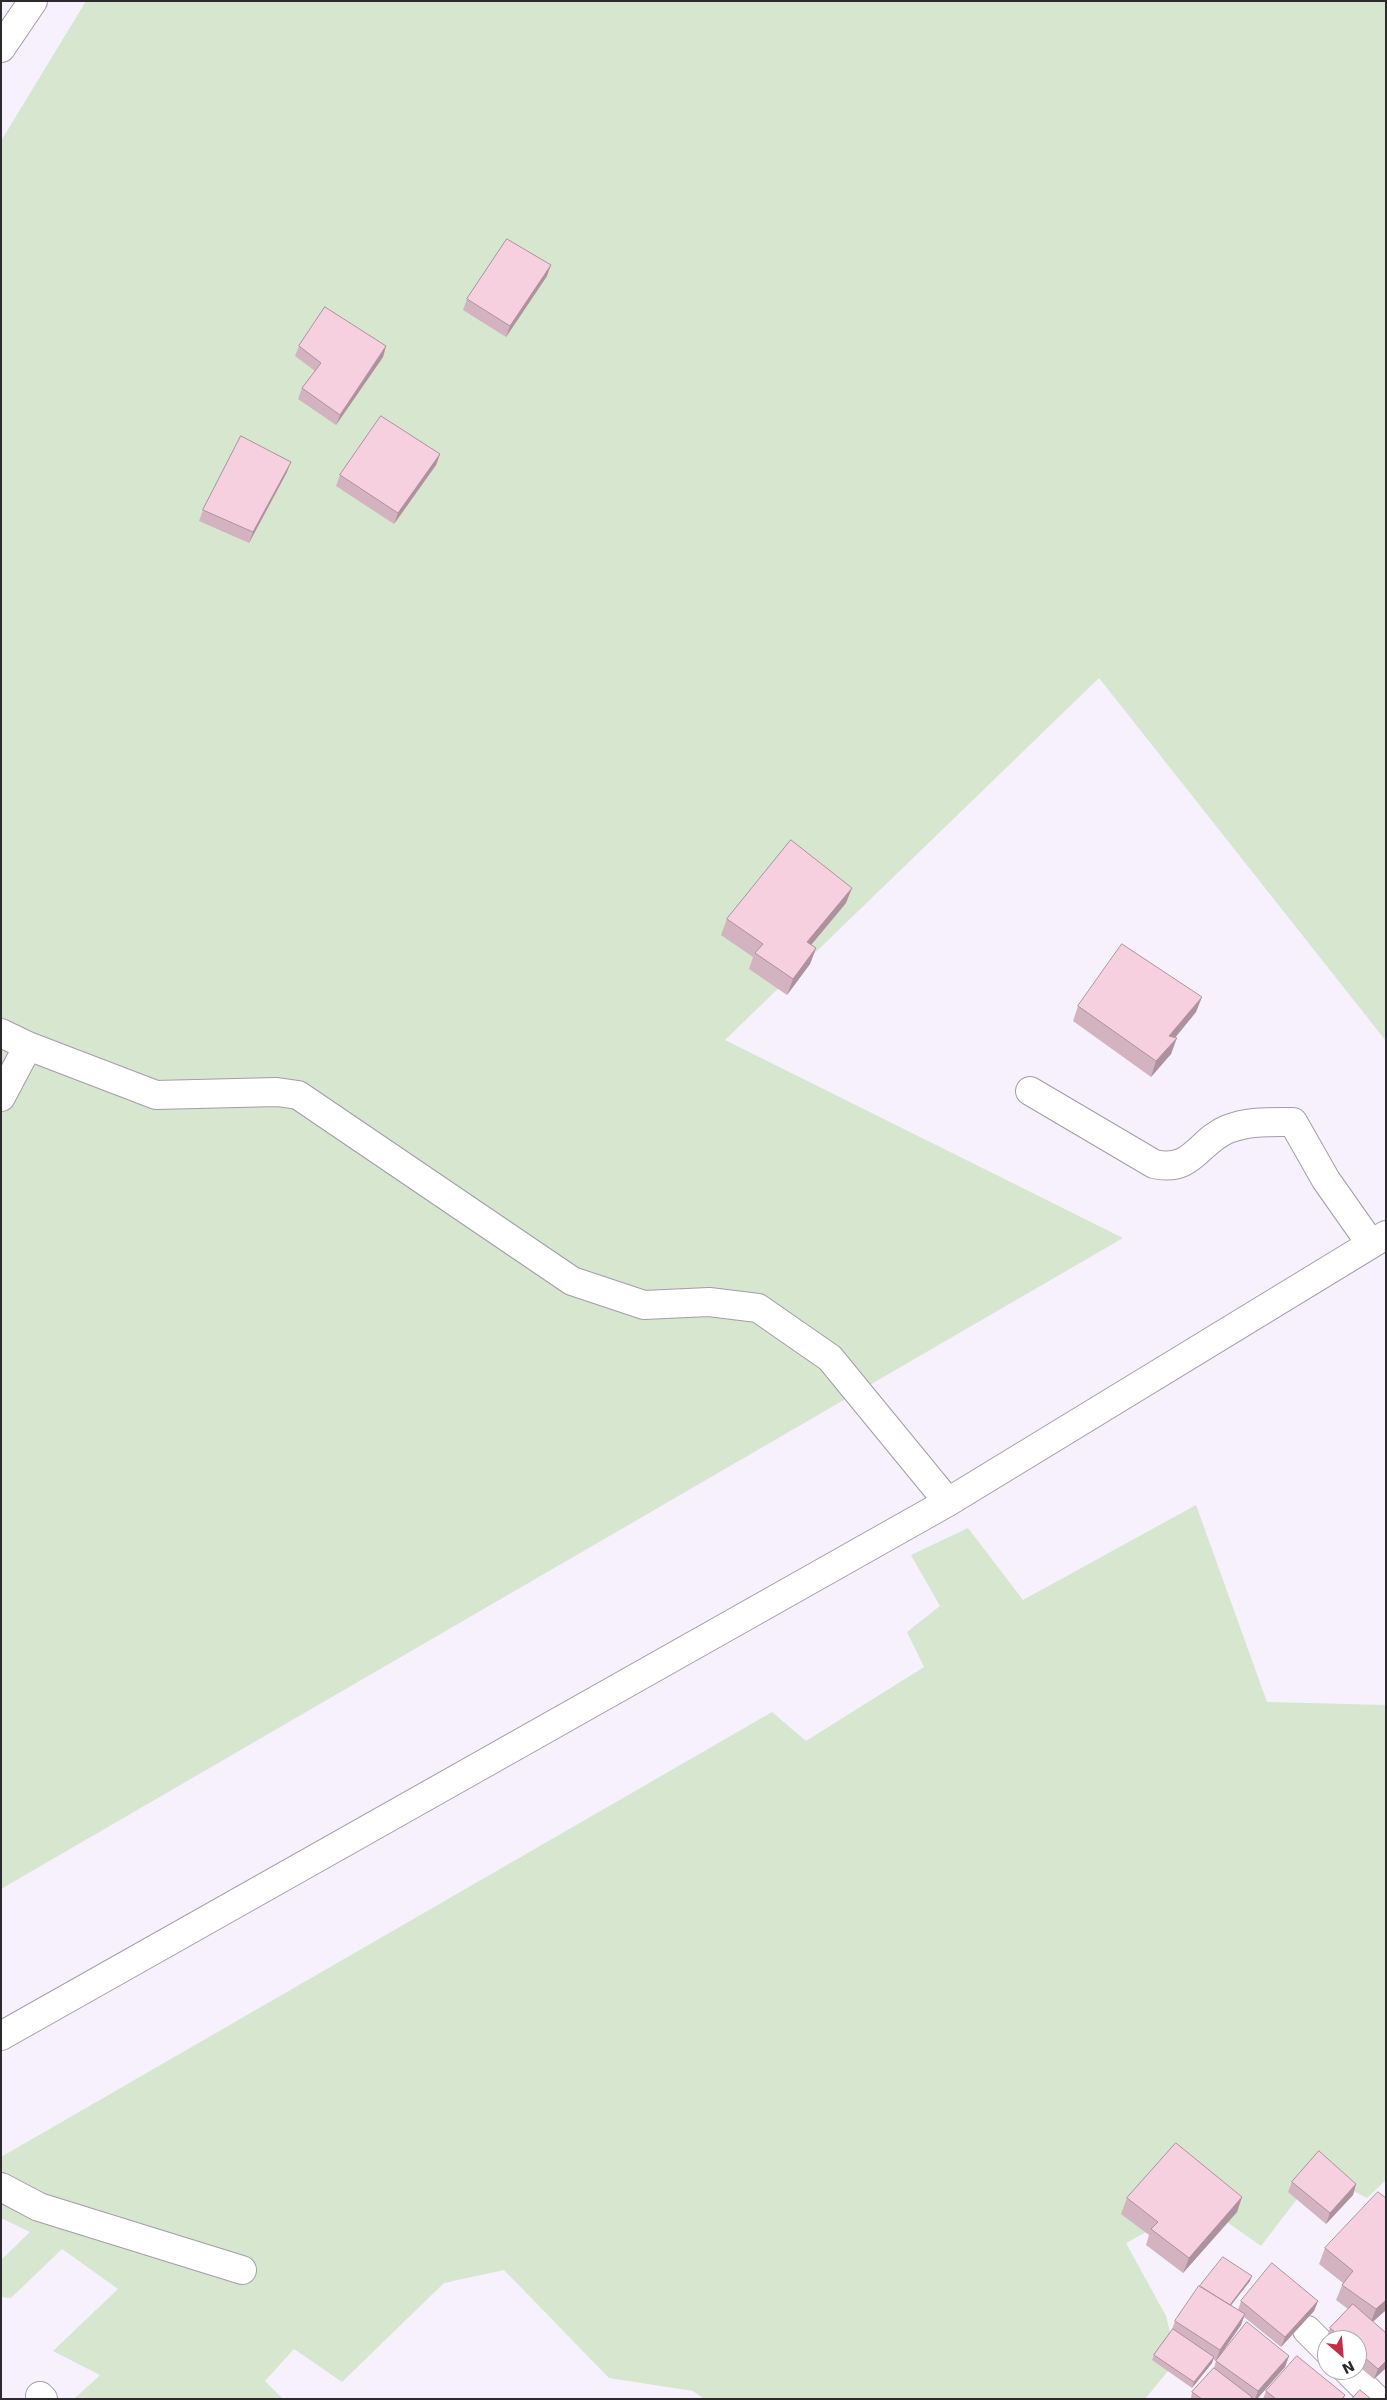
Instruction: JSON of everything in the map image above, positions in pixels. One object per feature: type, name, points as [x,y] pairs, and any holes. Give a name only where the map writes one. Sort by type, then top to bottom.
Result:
[{"type":"street","points":[[1,48],[33,1]]},
{"type":"street","points":[[1,1033],[28,1046],[156,1095],[276,1092],[298,1096],[572,1281],[644,1305],[708,1302],[758,1308],[830,1358],[948,1502]]},
{"type":"street","points":[[1,1097],[28,1046]]},
{"type":"street","points":[[1,2036],[948,1502],[1379,1240],[1326,1180],[1293,1122],[1251,1122],[1226,1130],[1184,1162],[1169,1168],[1154,1164],[1030,1091]]},
{"type":"street","points":[[1,2187],[39,2207],[242,2270]]},
{"type":"street","points":[[1307,2330],[1317,2340]]},
{"type":"street","points":[[1357,2380],[1376,2399]]},
{"type":"green space","points":[[86,1],[1386,1],[1386,1041],[1099,678],[725,1040],[1123,1238],[1,1889],[1,141]]},
{"type":"green space","points":[[1196,1505],[1267,1702],[1386,1705],[1386,2180],[1367,2198],[1317,2173],[1261,2246],[1200,2203],[1126,2243],[1166,2316],[1177,2360],[1145,2399],[704,2399],[693,2391],[609,2378],[504,2270],[444,2283],[342,2382],[294,2349],[265,2381],[283,2399],[74,2399],[100,2375],[53,2351],[118,2289],[62,2249],[11,2298],[1,2297],[1,2260],[30,2232],[1,2218],[1,2157],[772,1712],[806,1741],[924,1667],[907,1632],[940,1606],[911,1555],[968,1528],[1023,1600]]},
{"type":"building","points":[[507,239],[551,265],[510,326],[467,299]]},
{"type":"building","points":[[325,307],[386,346],[340,415],[302,388],[321,363],[299,346]]},
{"type":"building","points":[[381,416],[440,454],[398,513],[340,475]]},
{"type":"building","points":[[241,436],[291,462],[253,532],[203,510]]},
{"type":"building","points":[[791,840],[852,888],[807,942],[816,948],[793,979],[755,953],[763,944],[727,919]]},
{"type":"building","points":[[1122,944],[1202,997],[1169,1036],[1177,1038],[1156,1061],[1078,1006]]},
{"type":"building","points":[[1176,2143],[1242,2197],[1189,2258],[1151,2229],[1158,2222],[1127,2198]]},
{"type":"building","points":[[1319,2151],[1356,2184],[1330,2213],[1292,2182]]},
{"type":"building","points":[[1378,2192],[1386,2198],[1386,2300],[1376,2309],[1342,2285],[1353,2271],[1325,2248]]},
{"type":"building","points":[[1223,2257],[1252,2276],[1230,2305],[1200,2286]]},
{"type":"building","points":[[1272,2263],[1318,2301],[1285,2337],[1241,2301]]},
{"type":"building","points":[[1199,2286],[1245,2314],[1220,2350],[1175,2321]]},
{"type":"building","points":[[1353,2304],[1386,2333],[1386,2361],[1378,2369],[1367,2360],[1367,2330],[1332,2330],[1330,2328]]},
{"type":"building","points":[[1247,2322],[1289,2356],[1258,2391],[1216,2361]]},
{"type":"building","points":[[1173,2329],[1214,2357],[1194,2382],[1154,2355]]},
{"type":"building","points":[[1297,2356],[1317,2372],[1317,2380],[1327,2380],[1345,2395],[1342,2399],[1276,2399],[1266,2391]]},
{"type":"building","points":[[1214,2368],[1252,2397],[1250,2399],[1202,2399],[1192,2392]]},
{"type":"building","points":[[1360,2390],[1371,2399],[1352,2399]]}]
